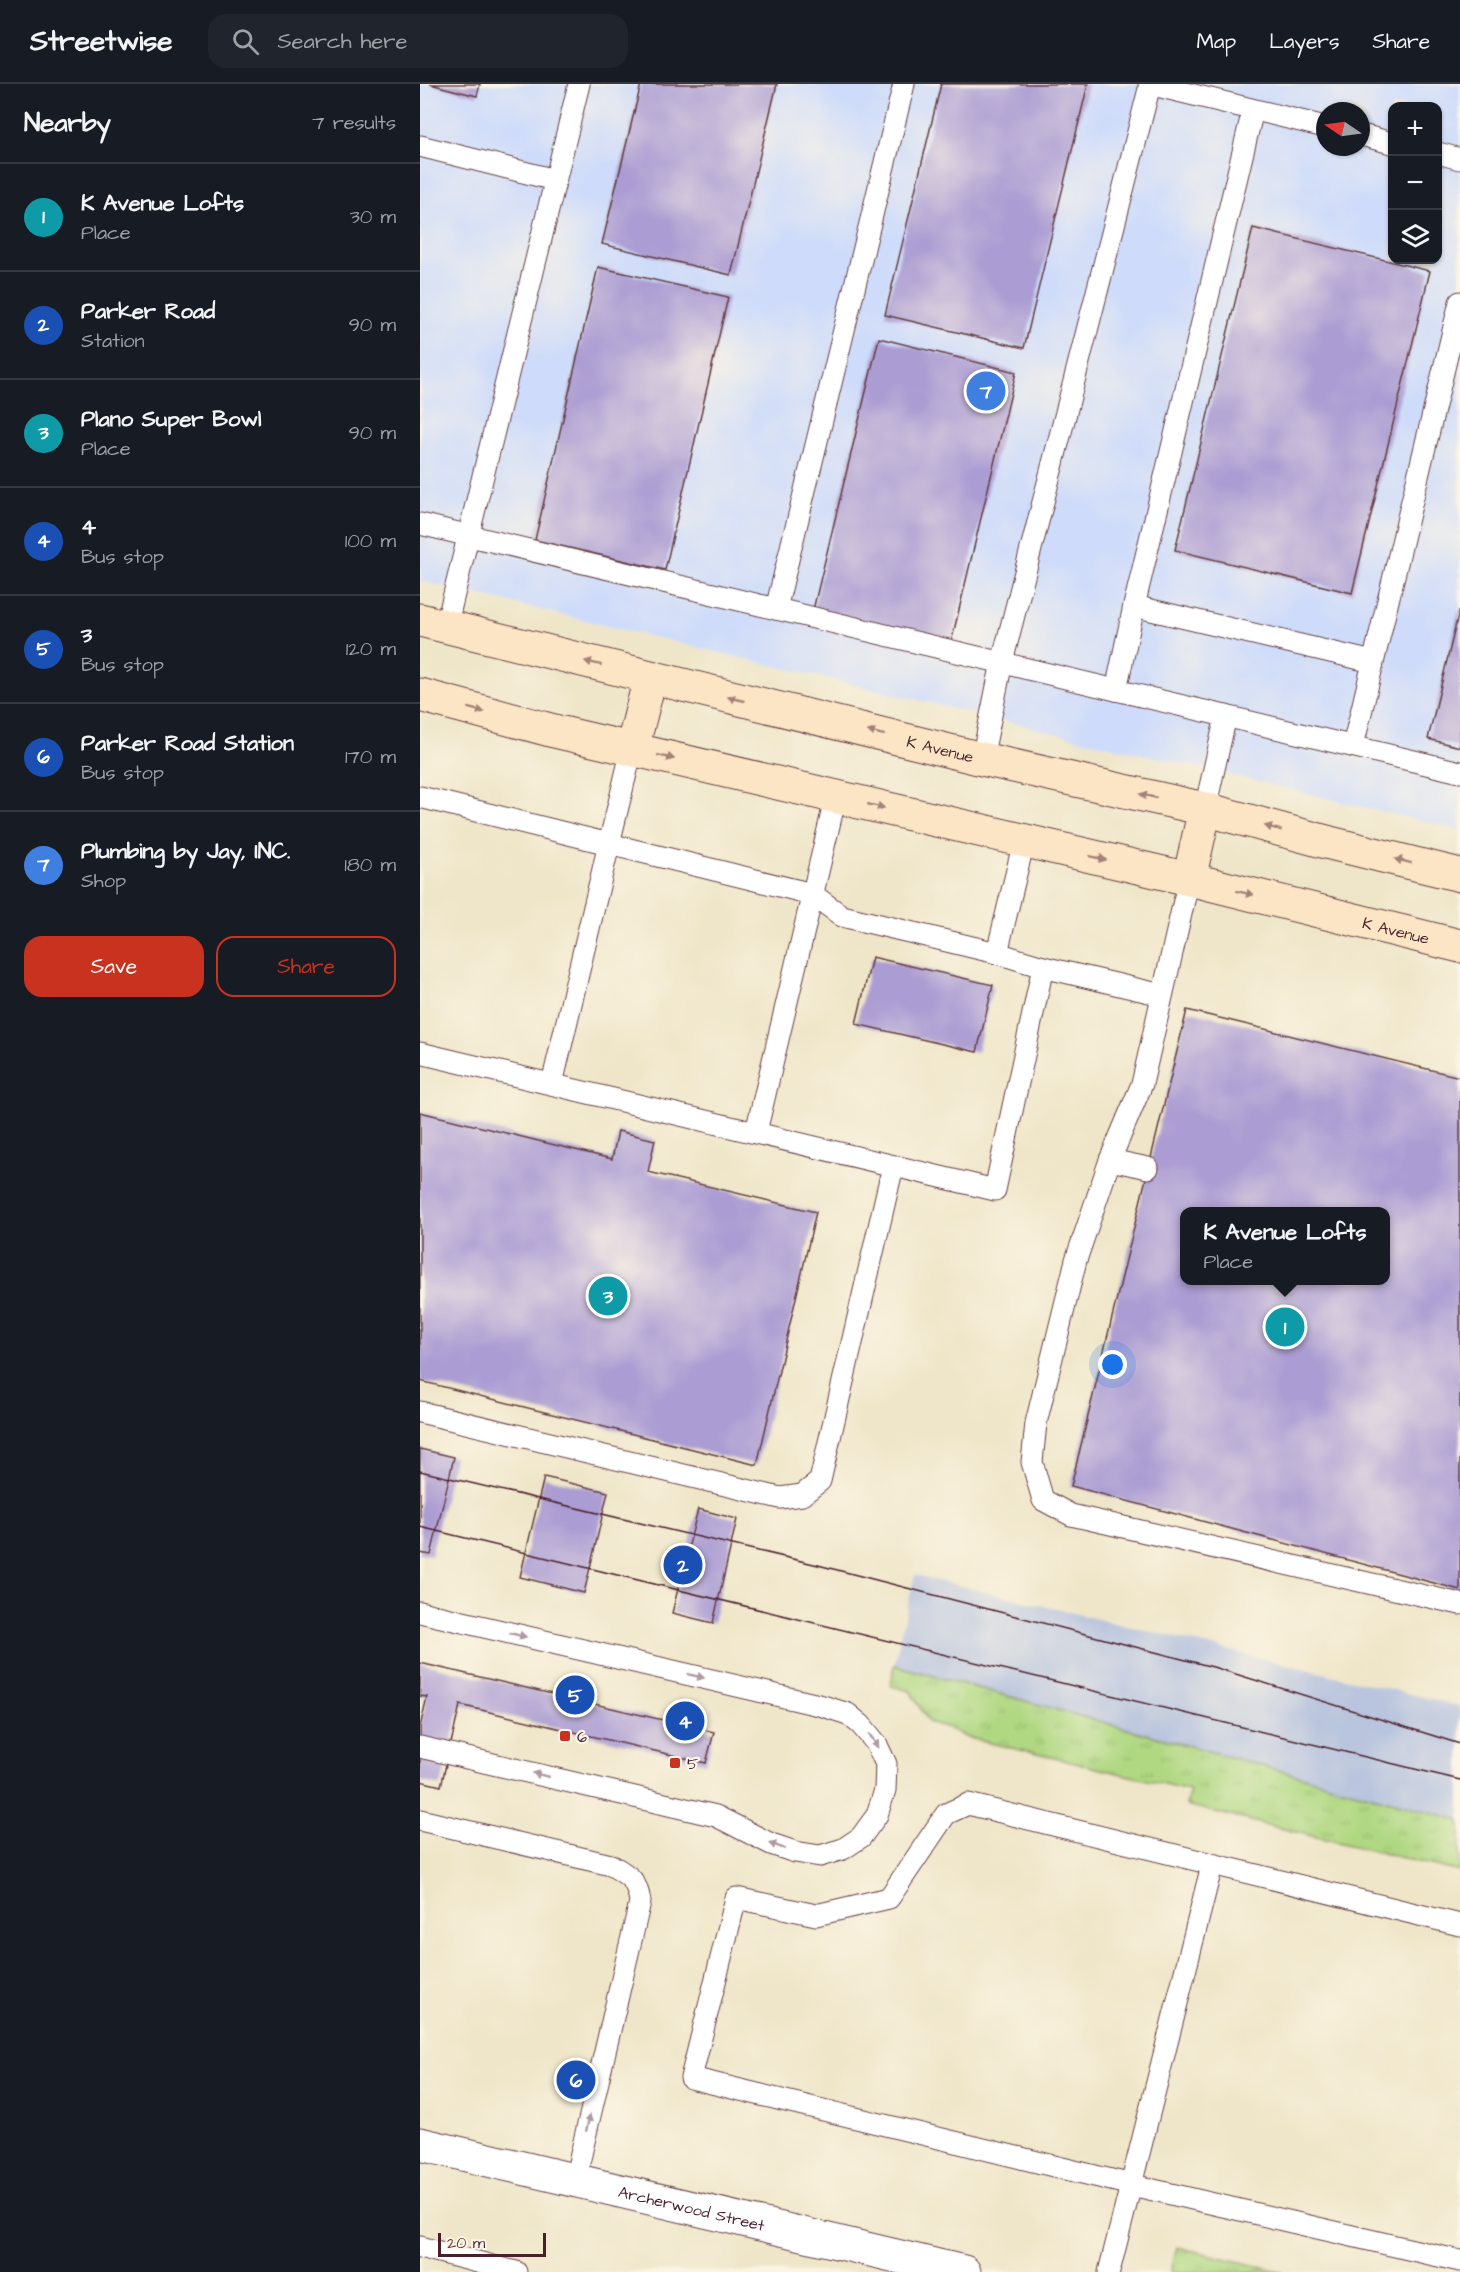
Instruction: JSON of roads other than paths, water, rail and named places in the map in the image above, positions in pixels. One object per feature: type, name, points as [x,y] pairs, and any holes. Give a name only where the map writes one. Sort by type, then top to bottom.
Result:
[{"type":"main road","name":"K Avenue","points":[[433,624],[982,759],[1205,809],[1330,843],[1460,874]]},
{"type":"main road","points":[[632,749],[650,678]]},
{"type":"main road","name":"K Avenue","points":[[420,695],[554,731],[1189,879],[1460,946]]},
{"type":"main road","points":[[1189,879],[1205,809]]},
{"type":"street","name":"Archerwood Street","points":[[420,2144],[964,2272]]},
{"type":"lane","points":[[433,624],[469,536],[579,84]]},
{"type":"lane","points":[[776,609],[904,84]]},
{"type":"lane","points":[[982,759],[1002,663],[1150,85],[1316,125]]},
{"type":"lane","points":[[1116,690],[1253,110]]},
{"type":"lane","points":[[1370,137],[1388,142]]},
{"type":"lane","points":[[420,146],[555,180]]},
{"type":"lane","points":[[1442,154],[1460,159]]},
{"type":"lane","points":[[1353,746],[1460,302]]},
{"type":"lane","points":[[420,524],[1460,772]]},
{"type":"lane","points":[[1134,606],[1373,663]]},
{"type":"lane","points":[[1205,809],[1226,716]]},
{"type":"lane","points":[[552,1084],[632,749]]},
{"type":"lane","points":[[756,1132],[836,796]]},
{"type":"lane","points":[[420,797],[812,894],[842,916],[1162,995]]},
{"type":"lane","points":[[997,953],[1024,841]]},
{"type":"lane","points":[[1189,879],[1142,1084],[1110,1160],[1076,1260],[1036,1423],[1032,1462],[1043,1500],[1071,1515],[1460,1604]]},
{"type":"lane","points":[[420,1053],[995,1190],[1043,967]]},
{"type":"lane","points":[[1110,1160],[1148,1168]]},
{"type":"lane","points":[[420,1412],[780,1498],[802,1495],[820,1481],[893,1166]]},
{"type":"lane","points":[[420,1612],[823,1706],[848,1714],[876,1743],[886,1764],[885,1790],[877,1815],[861,1837],[843,1849],[820,1856],[795,1852],[771,1844],[716,1816],[420,1747]]},
{"type":"lane","points":[[1460,1925],[968,1804],[946,1814],[889,1898],[816,1915],[736,1898],[691,2078],[1132,2185],[1460,2261]]},
{"type":"lane","points":[[420,1820],[611,1865],[628,1875],[638,1887],[640,1902],[575,2180]]},
{"type":"lane","points":[[1109,2272],[1212,1865]]},
{"type":"lane","points":[[420,2247],[516,2272]]},
{"type":"tram line","points":[[420,1471],[818,1565],[1213,1667],[1460,1744]]},
{"type":"tram line","points":[[420,1527],[1460,1780]]},
{"type":"place","name":"Plumbing by Jay, INC.","points":[[986,391]]},
{"type":"place","name":"Plano Super Bowl","points":[[608,1296]]},
{"type":"place","name":"K Avenue Lofts","points":[[1285,1327]]},
{"type":"place","name":"Parker Road","points":[[683,1565]]},
{"type":"place","name":"3","points":[[575,1695]]},
{"type":"place","name":"4","points":[[685,1721]]},
{"type":"place","name":"6","points":[[565,1736]]},
{"type":"place","name":"5","points":[[675,1763]]},
{"type":"place","name":"Parker Road Station","points":[[576,2080]]}]
